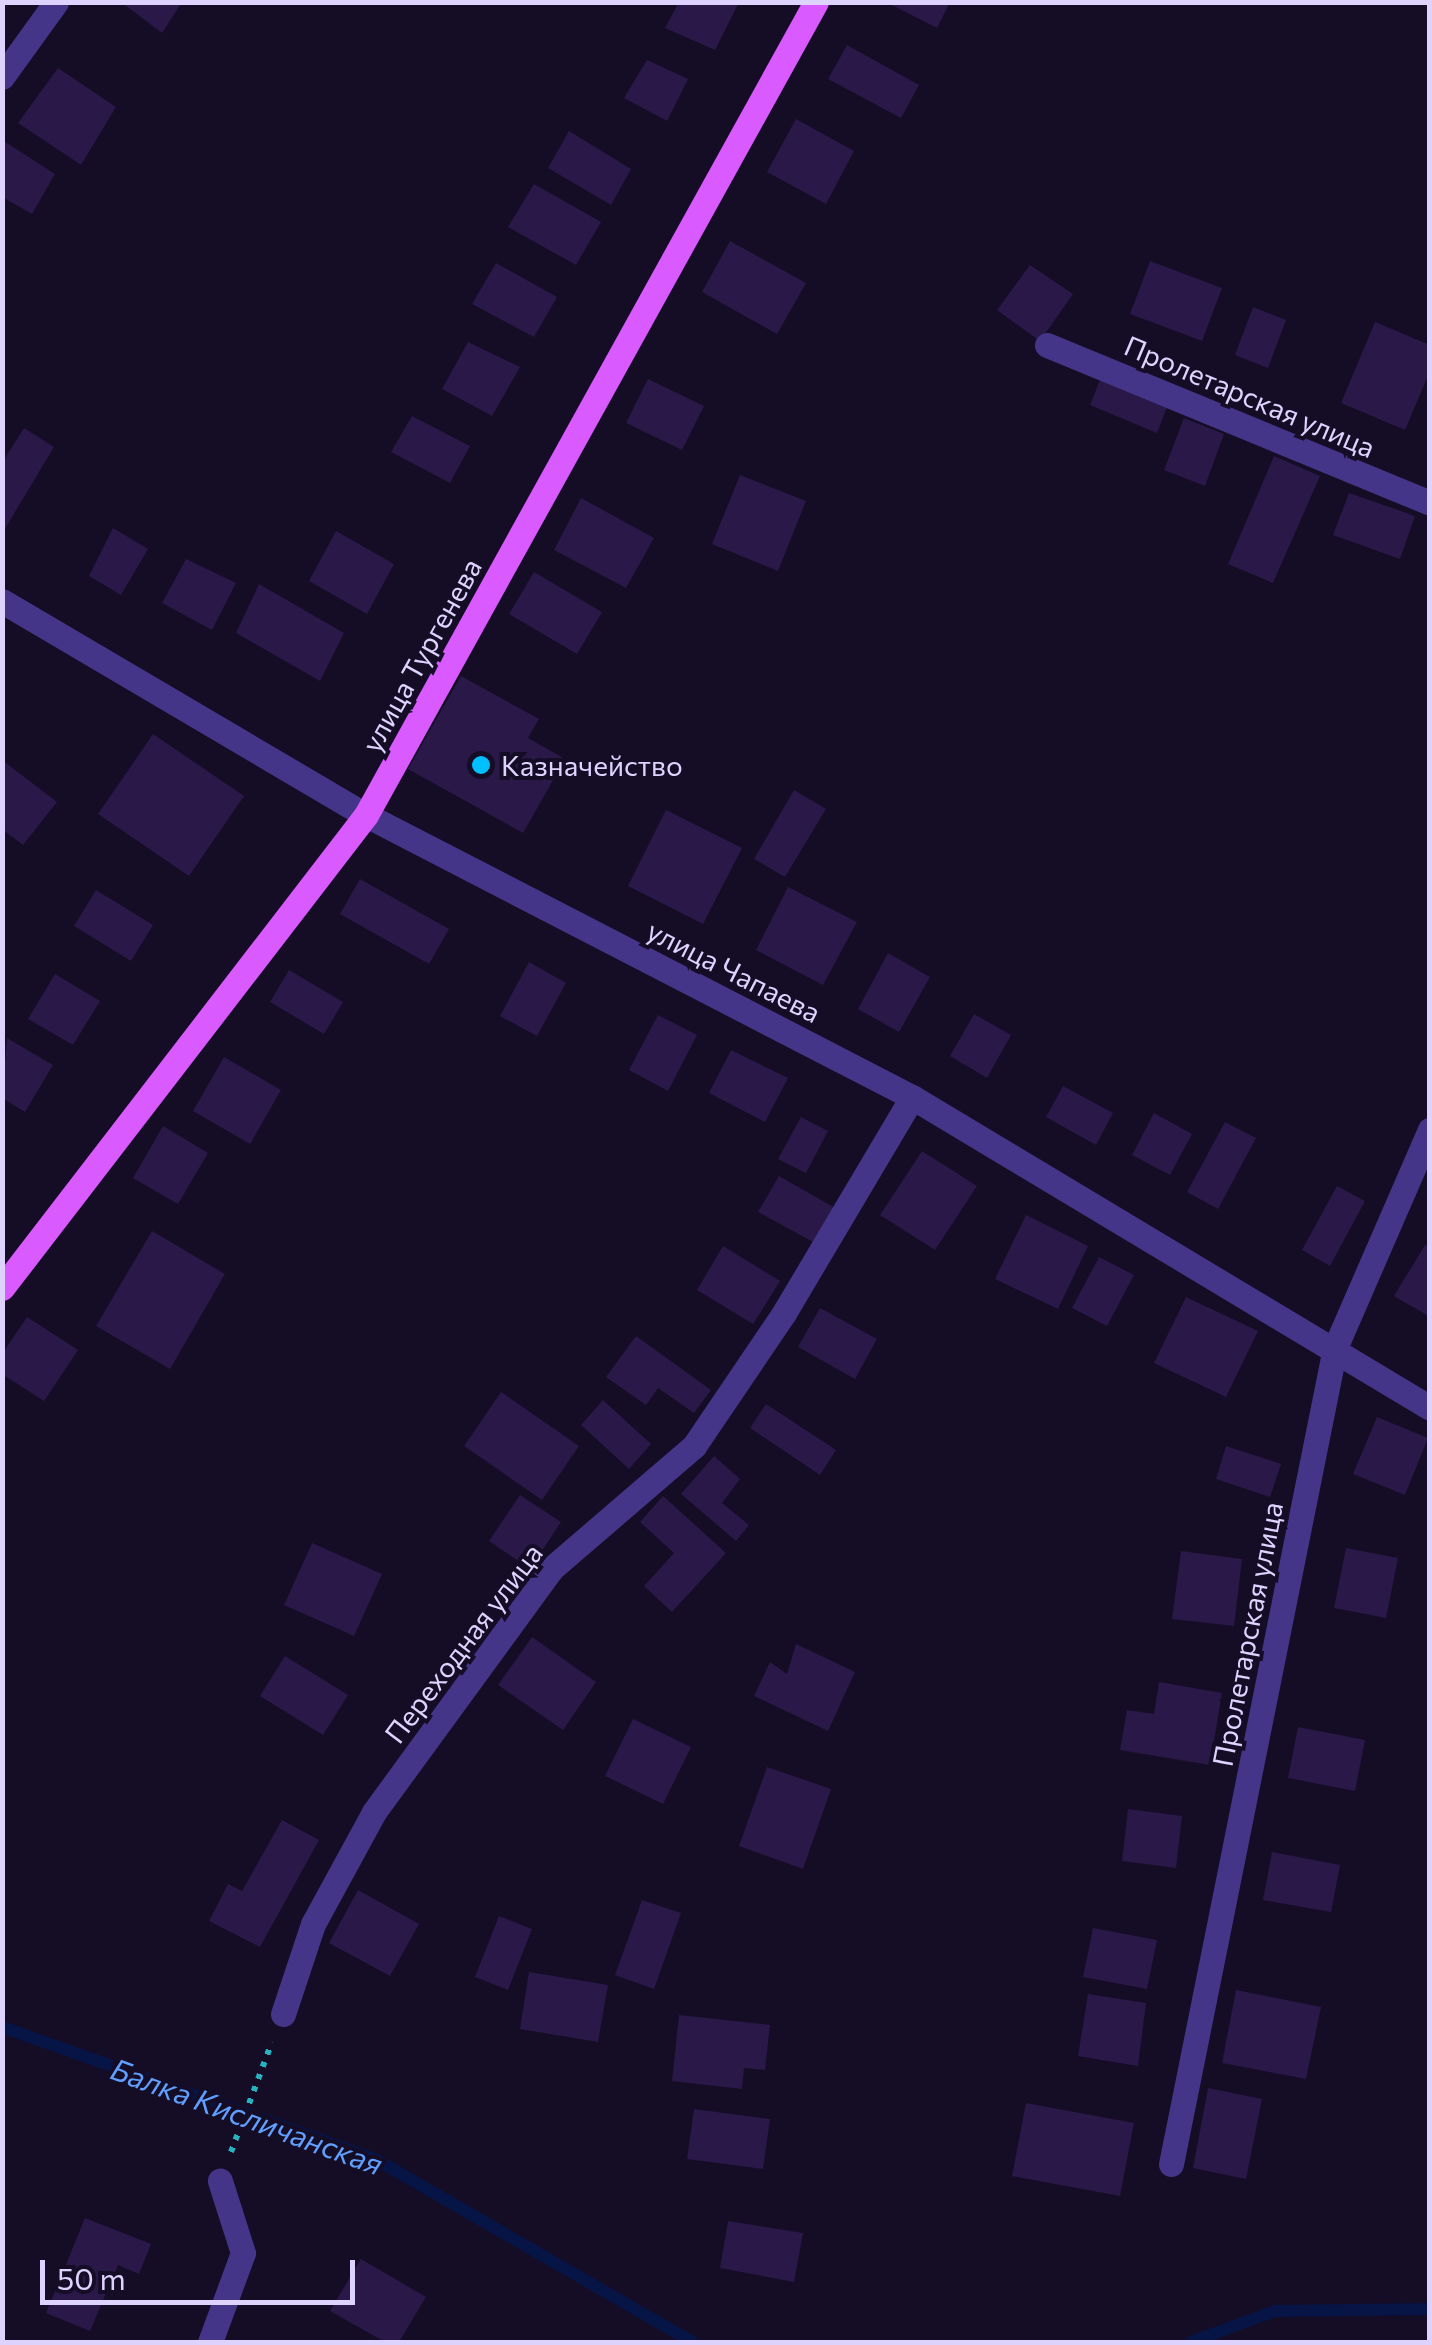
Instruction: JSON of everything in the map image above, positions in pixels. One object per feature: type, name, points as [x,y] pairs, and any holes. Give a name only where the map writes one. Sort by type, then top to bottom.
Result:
[{"type":"main road","name":"улица Тургенева","points":[[2,1288],[366,816],[816,2]]},
{"type":"street","points":[[2,77],[56,2]]},
{"type":"street","name":"Пролетарская улица","points":[[1048,345],[1430,504]]},
{"type":"street","name":"улица Чапаева","points":[[2,602],[366,816],[912,1097],[1430,1408]]},
{"type":"street","name":"Переходная улица","points":[[283,2014],[313,1924],[374,1812],[551,1569],[694,1446],[784,1313],[912,1097]]},
{"type":"street","name":"Пролетарская улица","points":[[1170,2164],[1334,1348],[1430,1130]]},
{"type":"street","points":[[210,2342],[244,2253],[220,2181]]},
{"type":"path","points":[[220,2181],[283,2014]]},
{"type":"building","points":[[121,2],[182,2],[162,33]]},
{"type":"building","points":[[679,2],[739,2],[715,50],[665,28]]},
{"type":"building","points":[[886,2],[950,2],[937,28]]},
{"type":"building","points":[[847,45],[919,85],[901,118],[828,79]]},
{"type":"building","points":[[647,60],[688,79],[667,121],[624,98]]},
{"type":"building","points":[[58,68],[116,107],[81,165],[18,123]]},
{"type":"building","points":[[796,119],[854,151],[826,204],[767,172]]},
{"type":"building","points":[[569,131],[631,169],[611,205],[548,168]]},
{"type":"building","points":[[2,140],[55,174],[32,214],[2,197]]},
{"type":"building","points":[[534,184],[601,222],[576,265],[508,227]]},
{"type":"building","points":[[730,241],[806,283],[777,334],[702,292]]},
{"type":"building","points":[[1150,261],[1222,288],[1202,341],[1130,314]]},
{"type":"building","points":[[496,263],[557,297],[534,337],[472,304]]},
{"type":"building","points":[[1030,265],[1073,294],[1040,341],[997,310]]},
{"type":"building","points":[[1253,307],[1286,320],[1268,368],[1235,355]]},
{"type":"building","points":[[1375,322],[1430,345],[1430,371],[1405,430],[1341,403]]},
{"type":"building","points":[[468,342],[520,367],[492,416],[442,389]]},
{"type":"building","points":[[648,379],[704,406],[682,450],[626,423]]},
{"type":"building","points":[[1100,380],[1167,407],[1157,433],[1090,405]]},
{"type":"building","points":[[412,416],[470,446],[450,483],[391,452]]},
{"type":"building","points":[[1184,418],[1224,434],[1205,486],[1164,470]]},
{"type":"building","points":[[24,428],[54,447],[3,532],[3,461]]},
{"type":"building","points":[[1274,456],[1320,476],[1273,583],[1228,564]]},
{"type":"building","points":[[740,475],[806,501],[778,571],[712,544]]},
{"type":"building","points":[[1349,493],[1415,516],[1400,559],[1333,535]]},
{"type":"building","points":[[581,498],[654,538],[626,588],[554,550]]},
{"type":"building","points":[[113,528],[148,549],[121,595],[89,576]]},
{"type":"building","points":[[336,531],[394,564],[367,614],[309,581]]},
{"type":"building","points":[[186,559],[236,583],[212,630],[162,603]]},
{"type":"building","points":[[534,572],[602,612],[577,654],[509,614]]},
{"type":"building","points":[[259,584],[344,633],[320,681],[236,633]]},
{"type":"building","points":[[461,676],[539,719],[528,738],[565,759],[523,833],[408,769]]},
{"type":"building","points":[[153,734],[244,796],[189,876],[98,814]]},
{"type":"building","points":[[2,760],[57,802],[23,845],[2,829]]},
{"type":"building","points":[[794,790],[826,809],[785,877],[754,859]]},
{"type":"building","points":[[666,810],[742,848],[703,924],[628,886]]},
{"type":"building","points":[[360,879],[449,929],[429,964],[340,914]]},
{"type":"building","points":[[788,887],[857,922],[823,985],[756,950]]},
{"type":"building","points":[[96,890],[153,925],[131,961],[74,926]]},
{"type":"building","points":[[888,953],[930,977],[899,1032],[858,1009]]},
{"type":"building","points":[[529,962],[566,983],[537,1036],[500,1016]]},
{"type":"building","points":[[289,970],[343,1002],[324,1034],[270,1002]]},
{"type":"building","points":[[55,974],[100,1001],[73,1045],[28,1019]]},
{"type":"building","points":[[974,1014],[1011,1035],[987,1078],[950,1056]]},
{"type":"building","points":[[658,1015],[697,1035],[668,1091],[629,1070]]},
{"type":"building","points":[[7,1038],[53,1065],[25,1112],[2,1098]]},
{"type":"building","points":[[731,1050],[788,1078],[765,1122],[709,1093]]},
{"type":"building","points":[[224,1057],[281,1090],[250,1144],[193,1111]]},
{"type":"building","points":[[1063,1086],[1113,1113],[1096,1145],[1046,1117]]},
{"type":"building","points":[[1154,1113],[1192,1134],[1170,1175],[1132,1155]]},
{"type":"building","points":[[801,1117],[828,1131],[806,1173],[778,1159]]},
{"type":"building","points":[[1225,1122],[1256,1138],[1218,1209],[1187,1192]]},
{"type":"building","points":[[163,1126],[208,1153],[178,1204],[133,1178]]},
{"type":"building","points":[[922,1151],[977,1186],[935,1250],[880,1215]]},
{"type":"building","points":[[779,1176],[835,1208],[815,1243],[758,1212]]},
{"type":"building","points":[[1337,1186],[1365,1201],[1330,1266],[1302,1250]]},
{"type":"building","points":[[1026,1215],[1088,1246],[1058,1309],[995,1279]]},
{"type":"building","points":[[152,1231],[225,1274],[170,1369],[96,1326]]},
{"type":"building","points":[[1425,1245],[1430,1247],[1430,1317],[1394,1296]]},
{"type":"building","points":[[723,1246],[780,1281],[753,1324],[697,1290]]},
{"type":"building","points":[[1099,1257],[1134,1275],[1107,1326],[1072,1308]]},
{"type":"building","points":[[1186,1297],[1258,1331],[1226,1397],[1154,1363]]},
{"type":"building","points":[[820,1308],[877,1339],[855,1379],[798,1347]]},
{"type":"building","points":[[27,1317],[78,1350],[44,1401],[2,1374],[2,1354]]},
{"type":"building","points":[[636,1336],[711,1390],[694,1413],[658,1388],[646,1405],[606,1377]]},
{"type":"building","points":[[501,1392],[579,1446],[542,1500],[464,1446]]},
{"type":"building","points":[[603,1400],[651,1444],[629,1469],[581,1425]]},
{"type":"building","points":[[766,1404],[836,1450],[820,1475],[750,1428]]},
{"type":"building","points":[[1377,1417],[1428,1438],[1405,1495],[1353,1474]]},
{"type":"building","points":[[1226,1446],[1281,1464],[1270,1497],[1216,1479]]},
{"type":"building","points":[[714,1456],[740,1479],[722,1503],[749,1525],[736,1541],[681,1494]]},
{"type":"building","points":[[520,1495],[561,1522],[530,1569],[489,1541]]},
{"type":"building","points":[[663,1496],[726,1553],[672,1612],[644,1586],[674,1553],[640,1522]]},
{"type":"building","points":[[312,1543],[382,1574],[354,1636],[284,1605]]},
{"type":"building","points":[[1346,1548],[1398,1558],[1386,1618],[1334,1608]]},
{"type":"building","points":[[1181,1551],[1242,1559],[1234,1626],[1172,1619]]},
{"type":"building","points":[[532,1637],[596,1682],[563,1730],[498,1685]]},
{"type":"building","points":[[796,1644],[855,1672],[828,1731],[754,1696],[770,1662],[787,1674]]},
{"type":"building","points":[[285,1656],[348,1695],[323,1735],[260,1696]]},
{"type":"building","points":[[1159,1682],[1222,1693],[1210,1765],[1120,1750],[1127,1710],[1154,1714]]},
{"type":"building","points":[[633,1719],[691,1747],[663,1804],[605,1776]]},
{"type":"building","points":[[1298,1727],[1365,1740],[1355,1791],[1288,1778]]},
{"type":"building","points":[[767,1767],[831,1789],[803,1869],[739,1846]]},
{"type":"building","points":[[1128,1809],[1182,1816],[1176,1868],[1122,1861]]},
{"type":"building","points":[[282,1820],[319,1840],[260,1947],[209,1921],[228,1884],[242,1891]]},
{"type":"building","points":[[1272,1852],[1340,1865],[1331,1912],[1263,1900]]},
{"type":"building","points":[[358,1890],[419,1924],[390,1976],[329,1943]]},
{"type":"building","points":[[642,1900],[681,1913],[654,1989],[615,1975]]},
{"type":"building","points":[[499,1916],[532,1929],[508,1990],[475,1977]]},
{"type":"building","points":[[1093,1928],[1157,1940],[1147,1989],[1083,1977]]},
{"type":"building","points":[[529,1972],[608,1985],[598,2042],[520,2029]]},
{"type":"building","points":[[1236,1990],[1321,2007],[1306,2079],[1222,2063]]},
{"type":"building","points":[[1088,1994],[1146,2003],[1138,2066],[1078,2056]]},
{"type":"building","points":[[679,2015],[770,2025],[765,2070],[744,2068],[742,2089],[672,2081]]},
{"type":"building","points":[[1208,2088],[1262,2099],[1246,2179],[1193,2168]]},
{"type":"building","points":[[1026,2103],[1134,2123],[1120,2196],[1012,2176]]},
{"type":"building","points":[[694,2109],[770,2119],[763,2169],[687,2159]]},
{"type":"building","points":[[85,2218],[151,2244],[139,2274],[118,2265],[90,2331],[46,2313]]},
{"type":"building","points":[[728,2221],[803,2233],[794,2282],[720,2268]]},
{"type":"building","points":[[361,2259],[426,2297],[399,2342],[385,2342],[330,2311]]},
{"type":"waterway","name":"Балка Кисличанская","points":[[2,2027],[377,2160],[692,2342]]},
{"type":"waterway","name":"Балка Кисличанская","points":[[1191,2342],[1275,2311],[1430,2309]]},
{"type":"place","name":"Казначейство","points":[[481,765]]}]
